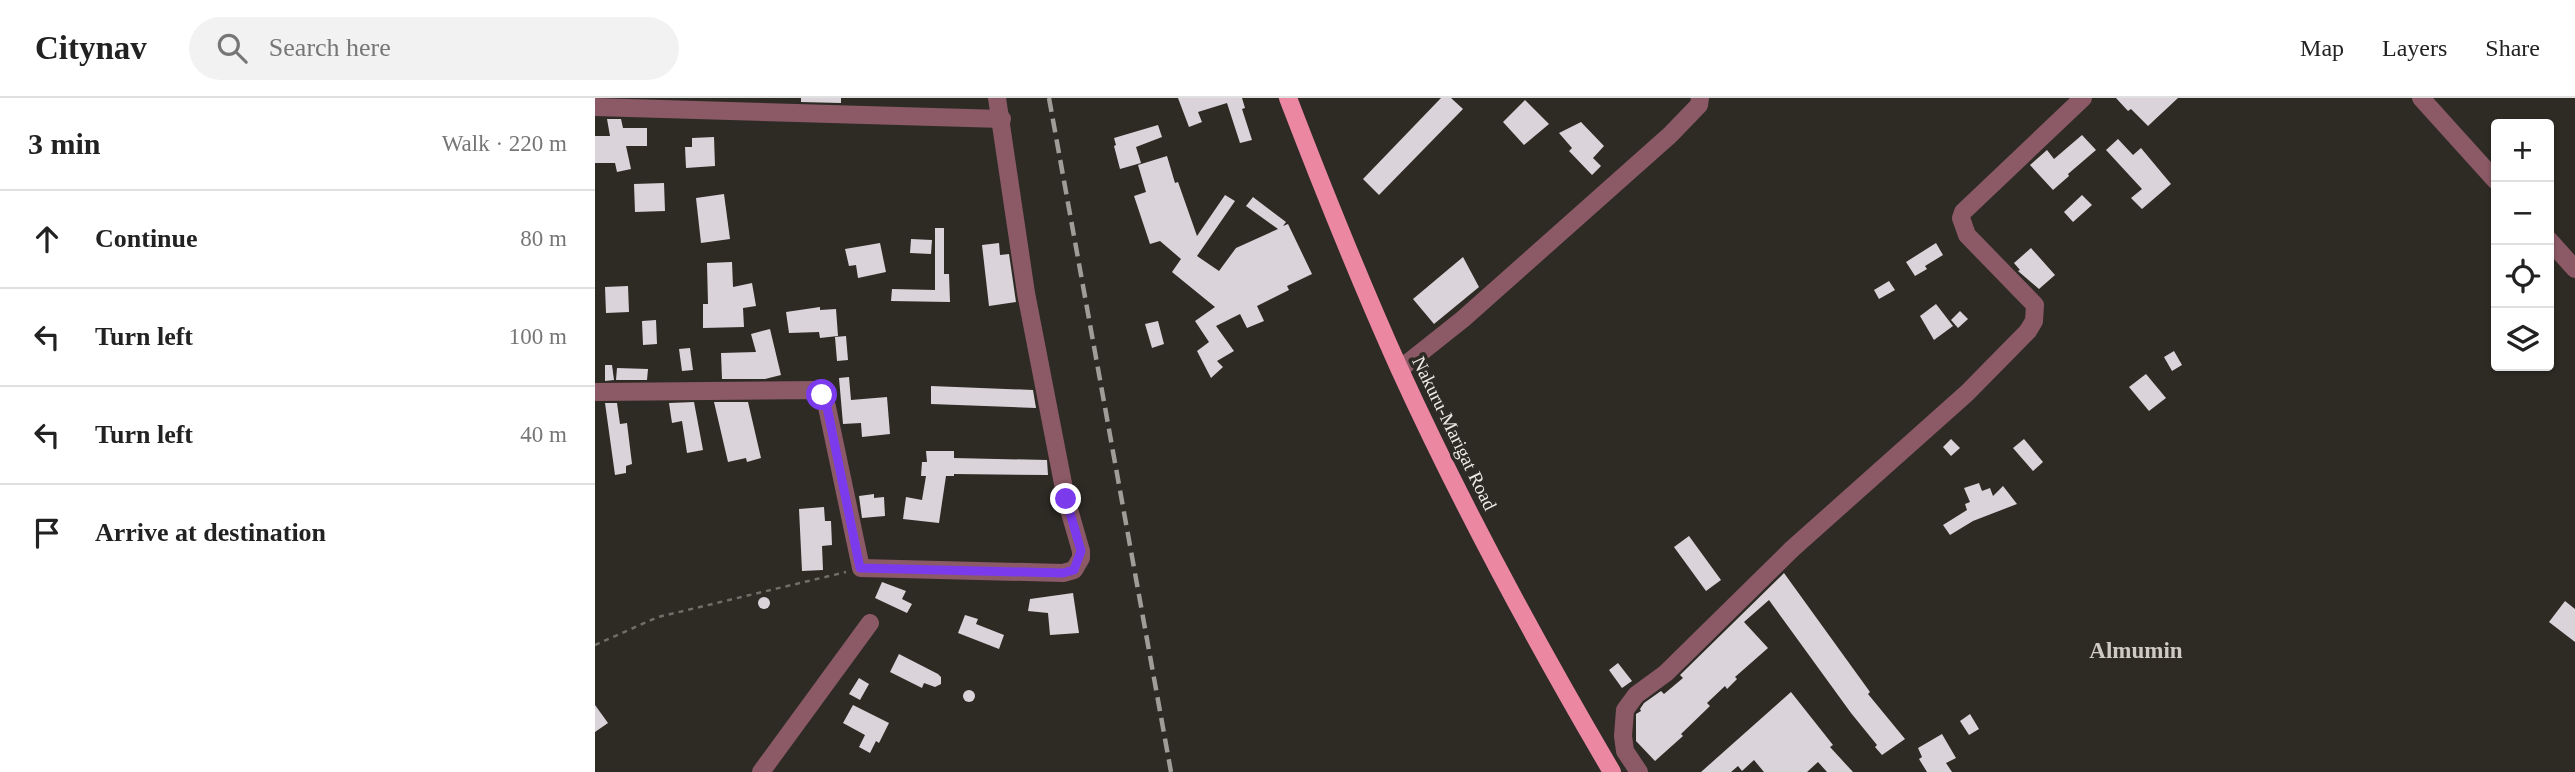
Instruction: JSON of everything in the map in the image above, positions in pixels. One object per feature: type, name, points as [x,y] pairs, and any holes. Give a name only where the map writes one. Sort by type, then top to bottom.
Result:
[{"type":"main road","name":"Nakuru-Marigat Road","points":[[1288,98],[1356,270],[1452,478],[1573,707],[1612,772]]},
{"type":"street","points":[[595,392],[816,390],[822,395],[827,407],[860,568],[1063,573],[1074,570],[1081,551],[1066,499],[1026,293],[997,98]]},
{"type":"street","points":[[1400,369],[1463,319],[1670,135],[1699,105],[1700,98]]},
{"type":"street","points":[[1639,772],[1625,751],[1623,736],[1625,710],[1636,695],[1666,673],[1792,549],[1967,393],[2028,331],[2034,321],[2035,305],[1967,235],[1961,218],[1963,212],[2083,98]]},
{"type":"street","points":[[2421,98],[2491,175]]},
{"type":"street","points":[[595,107],[1002,119]]},
{"type":"street","points":[[2553,245],[2575,269]]},
{"type":"street","points":[[761,772],[870,623]]},
{"type":"path","points":[[595,645],[658,617],[860,568]]},
{"type":"building","points":[[801,98],[841,98],[841,103],[801,102]]},
{"type":"building","points":[[1178,98],[1242,98],[1245,108],[1242,109],[1252,140],[1240,143],[1227,103],[1198,112],[1202,122],[1189,127]]},
{"type":"building","points":[[1441,98],[1451,98],[1463,109],[1379,195],[1363,179]]},
{"type":"building","points":[[2116,98],[2178,98],[2148,126]]},
{"type":"building","points":[[1525,100],[1549,124],[1524,145],[1503,122]]},
{"type":"building","points":[[607,119],[621,119],[623,128],[647,128],[647,146],[626,146],[631,169],[617,172],[615,163],[595,163],[595,136],[610,136]]},
{"type":"building","points":[[1581,122],[1604,146],[1593,158],[1601,166],[1592,175],[1569,151],[1572,148],[1559,133]]},
{"type":"building","points":[[1158,125],[1162,137],[1136,147],[1141,163],[1120,169],[1114,138]]},
{"type":"building","points":[[2082,135],[2096,150],[2053,190],[2030,165],[2047,150],[2054,159]]},
{"type":"building","points":[[714,137],[715,166],[686,168],[685,147],[692,147],[692,138]]},
{"type":"building","points":[[2118,139],[2133,155],[2141,148],[2171,184],[2142,209],[2131,198],[2142,189],[2106,150]]},
{"type":"building","points":[[1167,156],[1197,236],[1225,195],[1235,201],[1197,256],[1219,271],[1236,248],[1278,229],[1246,206],[1253,197],[1286,222],[1283,226],[1288,224],[1312,274],[1287,286],[1289,290],[1257,306],[1264,321],[1247,328],[1240,314],[1216,326],[1234,351],[1217,361],[1223,367],[1211,378],[1197,351],[1209,342],[1195,321],[1215,307],[1172,272],[1181,259],[1160,241],[1150,244],[1134,196],[1146,192],[1138,165]]},
{"type":"building","points":[[664,183],[665,211],[635,212],[634,184]]},
{"type":"building","points":[[724,194],[730,239],[701,243],[696,198]]},
{"type":"building","points":[[2082,195],[2092,205],[2073,222],[2064,212]]},
{"type":"building","points":[[935,228],[944,228],[944,274],[949,274],[950,302],[891,301],[892,289],[935,290]]},
{"type":"building","points":[[911,239],[932,240],[931,254],[910,253]]},
{"type":"building","points":[[880,243],[886,272],[858,278],[856,265],[849,266],[845,249]]},
{"type":"building","points":[[999,243],[1000,255],[1009,254],[1016,302],[989,306],[982,245]]},
{"type":"building","points":[[1936,243],[1943,255],[1915,276],[1906,262]]},
{"type":"building","points":[[2031,248],[2055,275],[2039,289],[2018,271],[2020,270],[2014,263]]},
{"type":"building","points":[[1463,257],[1479,287],[1434,324],[1413,299]]},
{"type":"building","points":[[732,262],[733,287],[752,283],[756,306],[743,308],[744,327],[703,328],[703,304],[708,304],[707,263]]},
{"type":"building","points":[[1889,281],[1895,290],[1879,299],[1874,290]]},
{"type":"building","points":[[628,286],[629,312],[606,313],[605,287]]},
{"type":"building","points":[[1936,304],[1953,326],[1934,340],[1920,316]]},
{"type":"building","points":[[820,307],[820,310],[836,309],[838,336],[820,338],[819,332],[789,333],[786,312]]},
{"type":"building","points":[[1960,311],[1968,319],[1958,328],[1951,320]]},
{"type":"building","points":[[656,320],[657,344],[643,345],[642,321]]},
{"type":"building","points":[[1158,321],[1164,344],[1152,348],[1145,324]]},
{"type":"building","points":[[770,329],[781,375],[765,379],[722,379],[721,353],[756,352],[751,334]]},
{"type":"building","points":[[846,336],[848,360],[837,361],[835,337]]},
{"type":"building","points":[[690,348],[693,370],[682,371],[679,349]]},
{"type":"building","points":[[2174,351],[2182,365],[2172,371],[2164,357]]},
{"type":"building","points":[[605,365],[612,365],[614,380],[605,381]]},
{"type":"building","points":[[617,368],[648,369],[647,380],[616,380]]},
{"type":"building","points":[[2146,374],[2166,398],[2149,411],[2129,387]]},
{"type":"building","points":[[849,377],[851,400],[887,397],[890,434],[862,437],[861,423],[843,424],[839,378]]},
{"type":"building","points":[[931,386],[1033,390],[1036,408],[931,404]]},
{"type":"building","points":[[694,402],[703,450],[687,453],[682,421],[672,423],[669,403]]},
{"type":"building","points":[[714,402],[748,402],[761,458],[747,462],[746,458],[728,462]]},
{"type":"building","points":[[605,403],[617,403],[620,424],[627,423],[632,464],[626,466],[626,473],[615,475]]},
{"type":"building","points":[[1951,439],[1960,448],[1951,456],[1943,447]]},
{"type":"building","points":[[2024,439],[2043,462],[2033,471],[2013,448]]},
{"type":"building","points":[[926,451],[954,451],[954,458],[1047,460],[1048,475],[946,476],[939,523],[903,519],[906,497],[922,500],[926,476],[921,476],[922,462],[927,462]]},
{"type":"building","points":[[1979,483],[1982,491],[1990,488],[1993,496],[2003,486],[2017,504],[1973,521],[1950,535],[1943,525],[1967,510],[1965,504],[1970,502],[1964,488]]},
{"type":"building","points":[[874,494],[874,498],[884,497],[885,516],[862,518],[859,496]]},
{"type":"building","points":[[824,507],[825,521],[831,521],[832,545],[822,546],[823,570],[802,571],[799,509]]},
{"type":"building","points":[[1689,536],[1721,580],[1706,591],[1674,547]]},
{"type":"building","points":[[1784,573],[1870,692],[1868,694],[1905,739],[1882,755],[1769,600],[1744,622],[1768,648],[1735,677],[1737,679],[1727,689],[1725,686],[1707,703],[1710,706],[1681,734],[1683,736],[1655,761],[1636,741],[1636,714],[1641,711],[1644,703],[1661,691],[1664,694],[1683,678],[1680,675]]},
{"type":"building","points":[[882,582],[906,591],[902,599],[912,604],[907,613],[875,598]]},
{"type":"building","points":[[1073,593],[1079,633],[1050,635],[1048,613],[1028,611],[1030,599]]},
{"type":"building","points":[[764,597],[770,603],[764,609],[758,603]]},
{"type":"building","points":[[2565,601],[2575,609],[2575,642],[2549,622]]},
{"type":"building","points":[[965,615],[978,619],[976,624],[1004,635],[999,649],[958,633]]},
{"type":"building","points":[[899,654],[938,674],[941,684],[935,687],[924,683],[922,688],[890,672]]},
{"type":"building","points":[[1618,663],[1632,681],[1622,688],[1609,670]]},
{"type":"building","points":[[859,678],[869,684],[860,700],[849,694]]},
{"type":"building","points":[[969,690],[975,696],[969,702],[963,696]]},
{"type":"building","points":[[1791,692],[1833,745],[1830,747],[1853,772],[1827,772],[1818,762],[1807,772],[1764,772],[1754,760],[1742,771],[1738,766],[1731,772],[1701,772]]},
{"type":"building","points":[[595,705],[608,723],[595,732]]},
{"type":"building","points":[[853,705],[889,723],[879,743],[876,741],[870,753],[859,747],[865,735],[843,723]]},
{"type":"building","points":[[1970,714],[1979,729],[1969,735],[1960,721]]},
{"type":"building","points":[[1942,734],[1956,758],[1946,763],[1952,772],[1927,772],[1919,759],[1922,757],[1918,748]]},
{"type":"railway","points":[[1049,98],[1171,772]]},
{"type":"district","name":"Almumin","points":[[2136,650]]},
{"type":"route","points":[[822,395],[827,407],[860,568],[1063,573],[1074,570],[1081,551],[1066,499]]}]
